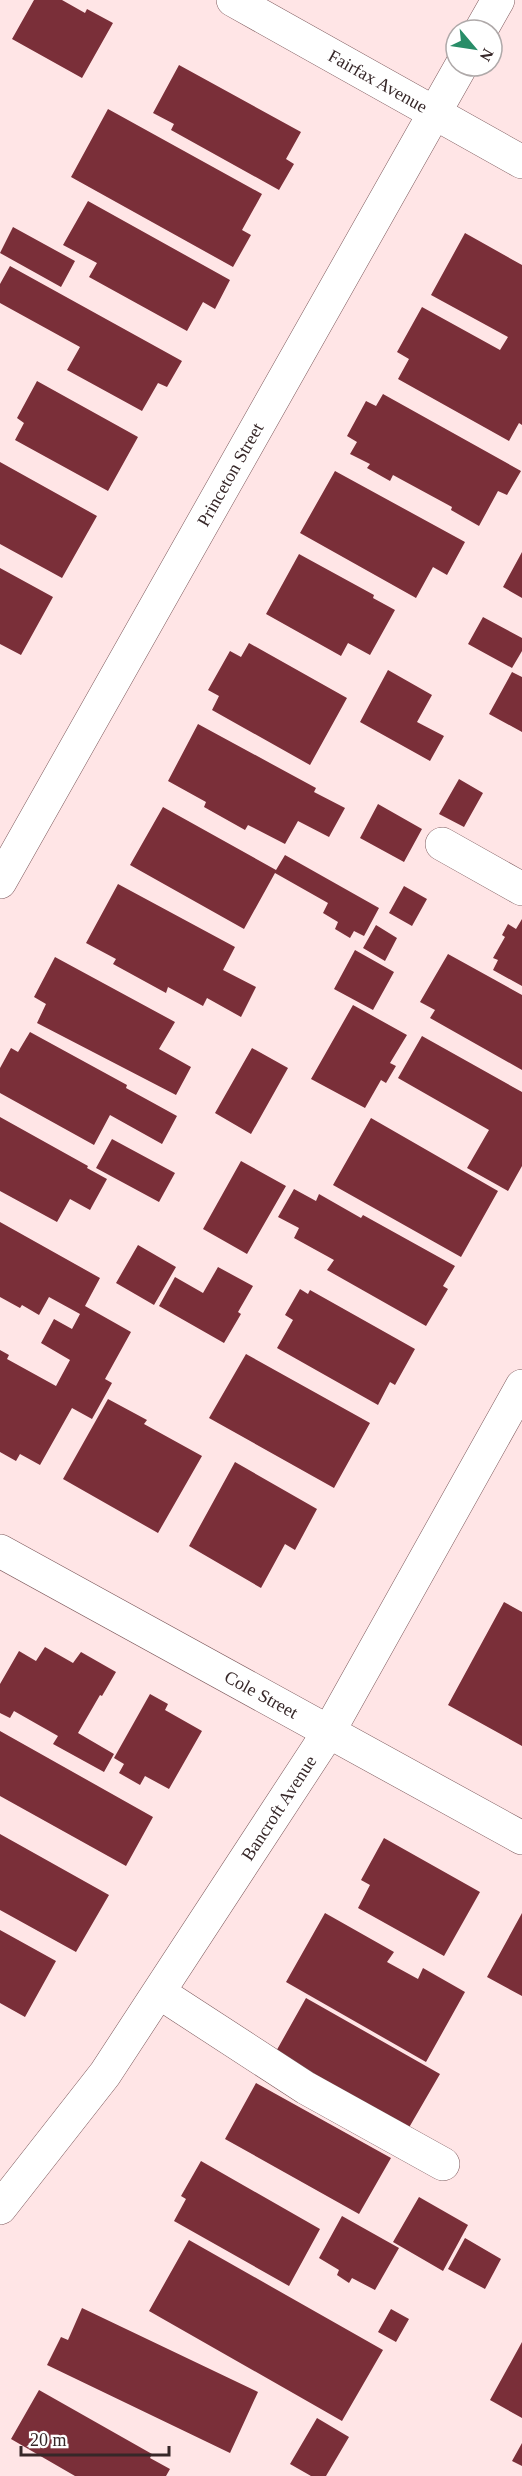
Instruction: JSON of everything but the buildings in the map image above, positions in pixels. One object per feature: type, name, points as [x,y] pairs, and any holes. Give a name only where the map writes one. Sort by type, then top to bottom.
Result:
[{"type":"street","name":"Fairfax Avenue","points":[[233,0],[522,162]]},
{"type":"street","points":[[488,18],[498,0]]},
{"type":"street","name":"Princeton Street","points":[[0,882],[454,78]]},
{"type":"street","points":[[441,844],[522,889]]},
{"type":"street","name":"Bancroft Avenue","points":[[0,2208],[105,2074],[328,1733],[522,1386]]},
{"type":"street","name":"Cole Street","points":[[0,1551],[522,1838]]},
{"type":"street","points":[[160,1993],[306,2088],[443,2164]]}]
